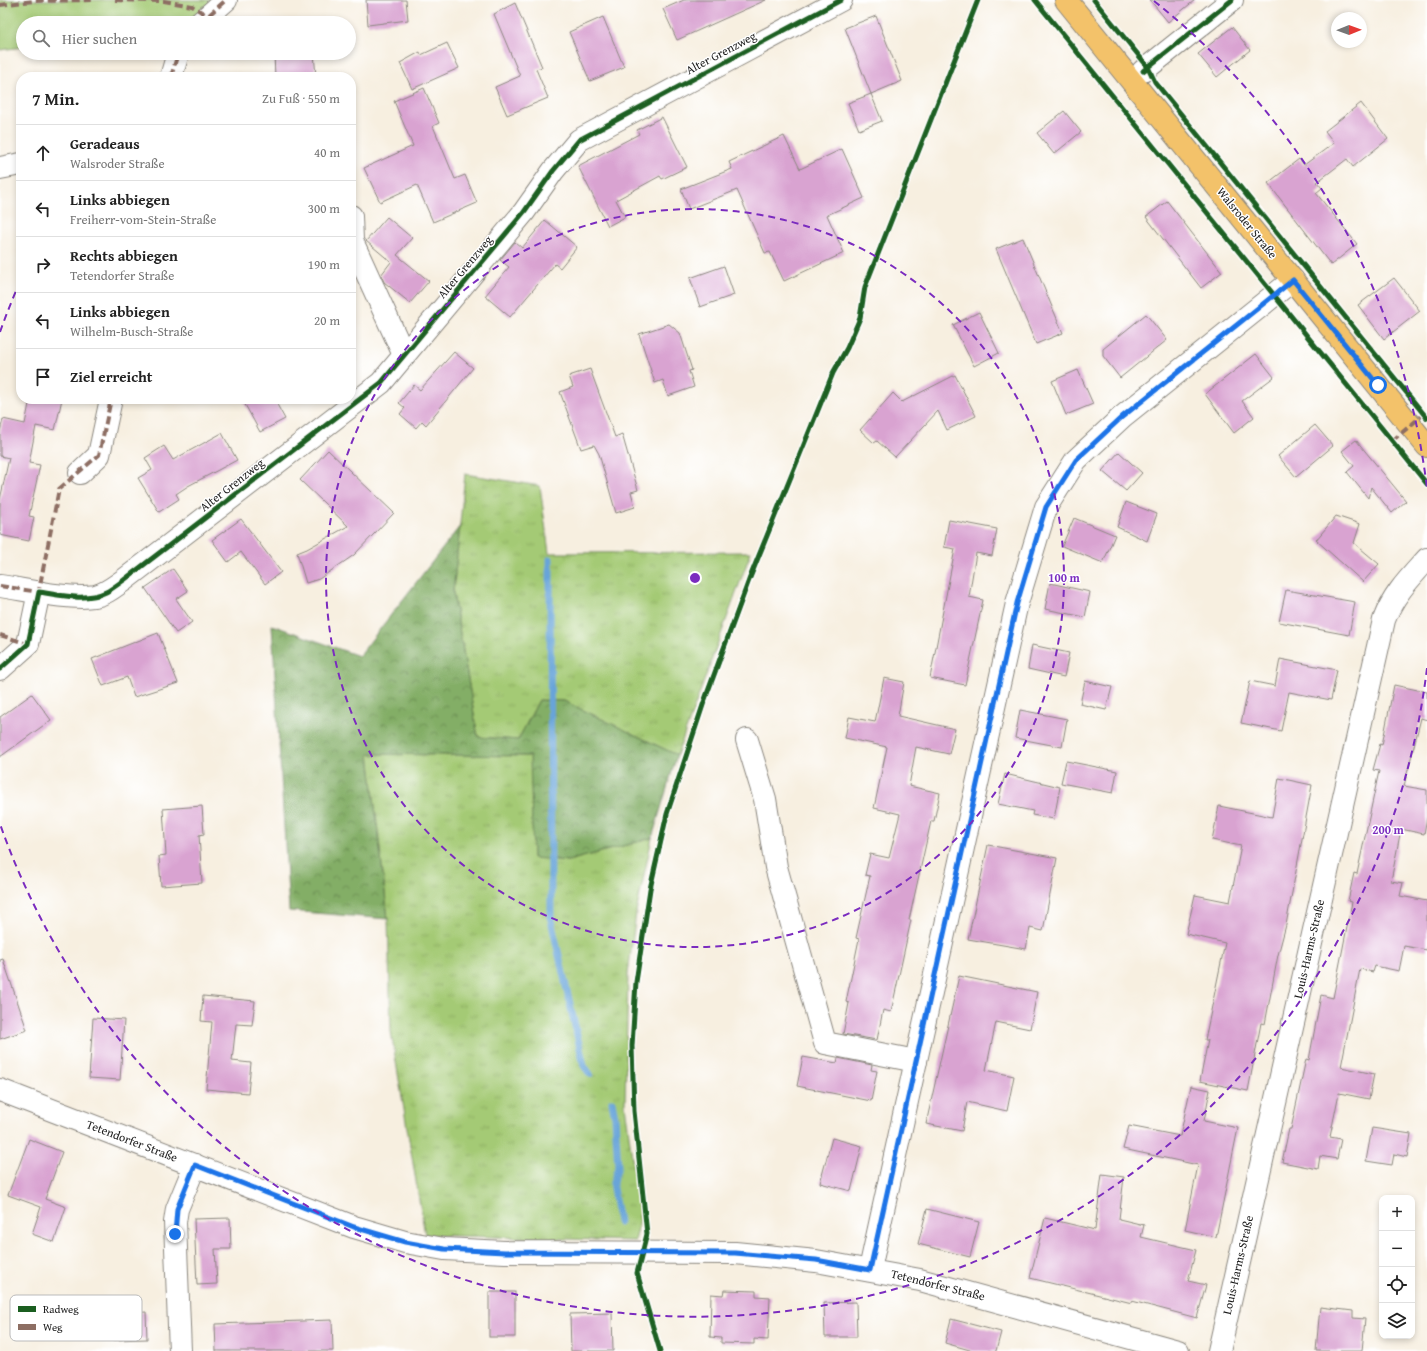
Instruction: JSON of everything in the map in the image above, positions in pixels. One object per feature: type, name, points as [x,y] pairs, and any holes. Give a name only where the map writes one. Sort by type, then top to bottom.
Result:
[{"type":"main road","name":"Walsroder Straße","points":[[1066,0],[1427,446]]},
{"type":"street","points":[[208,16],[226,0]]},
{"type":"street","name":"Alter Grenzweg","points":[[356,402],[381,383],[524,212],[553,171],[579,140],[841,0]]},
{"type":"street","points":[[1143,71],[1232,0]]},
{"type":"street","points":[[172,72],[176,60]]},
{"type":"street","points":[[0,168],[16,165]]},
{"type":"street","points":[[356,251],[404,355]]},
{"type":"street","points":[[870,1270],[1017,603],[1046,507],[1076,460],[1122,417],[1293,280]]},
{"type":"street","points":[[80,473],[99,455],[110,404]]},
{"type":"street","name":"Alter Grenzweg","points":[[0,586],[38,592],[80,596],[95,596],[106,592],[124,580],[354,404]]},
{"type":"street","name":"Louis-Harms-Straße","points":[[1218,1351],[1384,620],[1389,605],[1399,590],[1427,559]]},
{"type":"street","points":[[0,670],[28,644],[38,592]]},
{"type":"street","points":[[747,740],[765,800],[776,867],[825,1043],[916,1061]]},
{"type":"street","name":"Tetendorfer Straße","points":[[0,1090],[354,1227],[405,1242],[444,1249],[505,1252],[735,1253],[816,1260],[920,1280],[974,1293],[1178,1351]]},
{"type":"street","points":[[180,1351],[175,1222],[177,1209],[195,1165]]},
{"type":"green space","points":[[0,0],[218,0],[201,16],[16,16],[16,48],[0,50]]},
{"type":"green space","points":[[465,474],[540,486],[549,553],[751,552],[677,755],[564,701],[539,700],[518,740],[478,737],[453,593]]},
{"type":"green space","points":[[460,526],[453,593],[478,737],[518,740],[539,700],[564,701],[677,755],[652,838],[568,861],[533,858],[530,756],[369,754],[388,919],[289,911],[272,625],[359,656]]},
{"type":"green space","points":[[369,754],[531,756],[533,857],[568,861],[652,838],[636,913],[628,974],[625,1104],[640,1220],[635,1241],[425,1235],[391,1032],[388,919]]},
{"type":"building","points":[[366,0],[406,0],[408,20],[368,25]]},
{"type":"building","points":[[684,0],[766,0],[677,40],[663,9]]},
{"type":"building","points":[[1150,0],[1195,0],[1168,22]]},
{"type":"building","points":[[515,3],[542,67],[536,69],[548,98],[507,115],[495,87],[520,76],[494,14]]},
{"type":"building","points":[[876,16],[902,81],[871,94],[845,28]]},
{"type":"building","points":[[603,17],[624,67],[590,81],[569,32]]},
{"type":"building","points":[[1232,27],[1250,50],[1217,77],[1198,54]]},
{"type":"building","points":[[447,43],[459,68],[412,89],[400,63],[420,52],[421,55]]},
{"type":"building","points":[[274,60],[315,60],[316,72],[275,72]]},
{"type":"building","points":[[424,88],[439,123],[433,126],[455,179],[465,175],[477,203],[433,222],[417,185],[380,202],[364,168],[413,146],[394,101]]},
{"type":"building","points":[[871,94],[882,121],[859,130],[848,103]]},
{"type":"building","points":[[1361,103],[1388,139],[1353,167],[1347,159],[1317,182],[1322,188],[1316,193],[1357,244],[1331,265],[1268,183],[1299,159],[1304,165],[1334,143],[1325,131]]},
{"type":"building","points":[[1064,111],[1081,132],[1054,154],[1037,133]]},
{"type":"building","points":[[662,117],[687,167],[662,179],[660,176],[616,200],[625,217],[608,226],[578,166],[639,134],[637,130]]},
{"type":"building","points":[[784,136],[800,169],[842,149],[864,198],[827,215],[844,253],[784,281],[770,252],[765,253],[737,190],[689,209],[681,189],[732,169],[729,162]]},
{"type":"building","points":[[1167,201],[1222,272],[1201,288],[1146,217]]},
{"type":"building","points":[[387,217],[412,238],[397,255],[429,281],[410,303],[384,282],[381,275],[391,262],[366,241]]},
{"type":"building","points":[[545,220],[577,247],[560,268],[555,264],[510,317],[485,296],[509,267],[500,260],[515,242],[522,248]]},
{"type":"building","points":[[1023,238],[1063,333],[1036,344],[996,249]]},
{"type":"building","points":[[724,266],[734,295],[700,307],[690,278]]},
{"type":"building","points":[[1394,278],[1420,311],[1384,339],[1358,305]]},
{"type":"building","points":[[979,312],[999,353],[974,366],[953,325]]},
{"type":"building","points":[[1146,314],[1167,340],[1120,378],[1103,356],[1103,349]]},
{"type":"building","points":[[669,324],[680,333],[692,370],[689,371],[694,387],[668,396],[663,380],[655,383],[639,334]]},
{"type":"building","points":[[454,352],[473,368],[426,425],[422,421],[416,428],[400,414],[405,408],[399,403],[414,385],[420,390]]},
{"type":"building","points":[[1256,354],[1274,377],[1242,401],[1254,417],[1234,433],[1205,394]]},
{"type":"building","points":[[590,369],[615,437],[622,434],[638,490],[631,492],[635,507],[616,513],[599,454],[594,445],[581,449],[560,392],[573,387],[569,376]]},
{"type":"building","points":[[1078,370],[1093,404],[1066,415],[1052,381]]},
{"type":"building","points":[[955,375],[976,416],[947,430],[938,411],[895,457],[877,441],[874,443],[860,430],[893,393],[902,402]]},
{"type":"building","points":[[29,404],[61,404],[55,430],[36,426],[29,463],[40,465],[29,516],[34,517],[29,541],[0,535],[0,500],[9,458],[0,456],[0,432],[3,419],[25,424]]},
{"type":"building","points":[[245,404],[277,404],[285,419],[260,432]]},
{"type":"building","points":[[1315,425],[1333,446],[1296,477],[1278,456]]},
{"type":"building","points":[[222,433],[237,460],[176,494],[179,499],[159,512],[138,478],[152,470],[145,458],[164,446],[173,460]]},
{"type":"building","points":[[1356,440],[1406,501],[1392,513],[1371,487],[1368,498],[1347,472],[1354,466],[1342,451]]},
{"type":"building","points":[[328,450],[394,513],[354,555],[319,579],[306,583],[297,553],[348,526],[300,480]]},
{"type":"building","points":[[1119,452],[1142,473],[1126,491],[1102,471]]},
{"type":"building","points":[[1126,502],[1157,514],[1147,541],[1117,527]]},
{"type":"building","points":[[1336,516],[1360,524],[1354,543],[1379,564],[1363,582],[1316,540]]},
{"type":"building","points":[[1074,518],[1115,535],[1103,563],[1062,546]]},
{"type":"building","points":[[241,519],[281,572],[265,584],[241,552],[228,562],[212,540]]},
{"type":"building","points":[[949,520],[997,529],[992,556],[976,553],[969,597],[983,600],[965,685],[930,678],[955,549],[944,547]]},
{"type":"building","points":[[173,569],[188,591],[176,599],[192,622],[176,633],[145,588]]},
{"type":"building","points":[[1050,583],[1090,592],[1085,617],[1045,609]]},
{"type":"building","points":[[1286,590],[1355,602],[1349,635],[1279,622]]},
{"type":"building","points":[[158,633],[178,683],[134,697],[127,677],[103,686],[92,659]]},
{"type":"building","points":[[1032,645],[1069,653],[1064,677],[1028,669]]},
{"type":"building","points":[[1280,659],[1337,670],[1331,700],[1289,692],[1281,731],[1241,723],[1250,681],[1275,686]]},
{"type":"building","points":[[884,678],[904,682],[898,716],[955,729],[949,754],[916,747],[909,786],[940,793],[934,821],[931,821],[909,920],[911,920],[891,1012],[883,1010],[877,1040],[843,1034],[849,1003],[846,1002],[859,939],[856,938],[870,876],[865,875],[870,854],[889,858],[900,814],[874,808],[887,747],[845,738],[849,717],[875,722]]},
{"type":"building","points":[[1085,681],[1112,687],[1106,710],[1080,704]]},
{"type":"building","points":[[1394,685],[1427,692],[1427,720],[1421,718],[1404,786],[1427,790],[1427,817],[1424,834],[1401,829],[1391,881],[1403,883],[1400,896],[1427,901],[1427,950],[1404,946],[1399,971],[1375,966],[1373,972],[1360,969],[1341,1067],[1374,1074],[1369,1099],[1339,1093],[1330,1137],[1341,1139],[1337,1159],[1320,1156],[1318,1169],[1282,1162],[1289,1129],[1291,1129],[1306,1059],[1309,1060],[1321,995],[1333,998],[1352,902],[1348,901],[1354,873],[1357,874],[1379,771],[1373,770],[1380,744],[1382,745]]},
{"type":"building","points":[[32,694],[51,720],[0,757],[0,717]]},
{"type":"building","points":[[1020,710],[1067,719],[1062,747],[1015,738]]},
{"type":"building","points":[[1066,761],[1117,771],[1113,793],[1061,783]]},
{"type":"building","points":[[1005,774],[1060,787],[1054,819],[1032,815],[1033,811],[998,804]]},
{"type":"building","points":[[1279,778],[1312,785],[1286,925],[1278,955],[1265,1024],[1261,1023],[1248,1091],[1200,1081],[1208,1040],[1205,1040],[1225,943],[1186,934],[1195,895],[1230,902],[1241,846],[1212,840],[1219,806],[1272,817]]},
{"type":"building","points":[[202,806],[204,834],[199,835],[202,883],[161,886],[159,856],[166,855],[163,809]]},
{"type":"building","points":[[988,845],[1057,858],[1043,931],[1030,928],[1026,949],[968,939]]},
{"type":"building","points":[[3,959],[27,1030],[0,1039],[0,960]]},
{"type":"building","points":[[959,976],[1037,992],[1030,1029],[996,1022],[986,1070],[1014,1076],[1007,1111],[967,1102],[962,1131],[926,1124]]},
{"type":"building","points":[[203,996],[255,1001],[252,1025],[236,1024],[232,1061],[251,1063],[248,1093],[206,1089],[212,1022],[201,1021]]},
{"type":"building","points":[[93,1018],[124,1020],[120,1080],[89,1078]]},
{"type":"building","points":[[803,1057],[837,1063],[838,1058],[872,1065],[871,1070],[877,1071],[871,1101],[797,1086]]},
{"type":"building","points":[[1191,1086],[1210,1090],[1204,1121],[1238,1128],[1216,1237],[1185,1230],[1198,1165],[1123,1149],[1129,1126],[1180,1136]]},
{"type":"building","points":[[1372,1128],[1411,1134],[1407,1157],[1394,1154],[1392,1165],[1366,1161]]},
{"type":"building","points":[[832,1138],[862,1146],[851,1191],[820,1183]]},
{"type":"building","points":[[29,1139],[62,1152],[45,1199],[66,1207],[54,1242],[32,1234],[41,1207],[8,1195]]},
{"type":"building","points":[[1102,1174],[1124,1177],[1119,1219],[1144,1225],[1141,1237],[1196,1250],[1188,1281],[1206,1285],[1197,1318],[1132,1301],[1132,1303],[1030,1278],[1045,1218],[1095,1230]]},
{"type":"building","points":[[927,1209],[979,1222],[970,1257],[918,1244]]},
{"type":"building","points":[[230,1218],[231,1249],[215,1249],[217,1284],[197,1285],[194,1219]]},
{"type":"building","points":[[724,1290],[756,1291],[756,1296],[770,1297],[768,1340],[754,1339],[754,1344],[721,1343],[721,1338],[710,1337],[711,1294],[723,1295]]},
{"type":"building","points":[[489,1292],[515,1292],[515,1337],[489,1337]]},
{"type":"building","points":[[856,1302],[857,1337],[825,1337],[824,1303]]},
{"type":"building","points":[[1320,1307],[1353,1311],[1353,1318],[1365,1319],[1362,1351],[1316,1351]]},
{"type":"building","points":[[142,1312],[146,1312],[147,1339],[142,1339]]},
{"type":"building","points":[[612,1313],[613,1351],[571,1351],[570,1314]]},
{"type":"building","points":[[951,1319],[1001,1332],[996,1351],[973,1351],[945,1343]]},
{"type":"building","points":[[332,1320],[333,1351],[216,1351],[215,1324]]},
{"type":"waterway","points":[[550,559],[551,920],[584,1066],[590,1074]]},
{"type":"waterway","points":[[612,1102],[615,1117],[618,1167],[613,1182],[613,1188],[619,1222]]},
{"type":"marked path","points":[[0,5],[33,1],[95,0]]},
{"type":"marked path","points":[[115,0],[164,1],[192,6],[208,16]]},
{"type":"marked path","points":[[208,16],[226,0]]},
{"type":"marked path","points":[[172,72],[176,60]]},
{"type":"marked path","points":[[38,595],[59,489],[99,455],[110,404]]},
{"type":"marked path","points":[[1392,441],[1424,414],[1426,414]]},
{"type":"marked path","points":[[0,586],[39,592]]},
{"type":"marked path","points":[[0,635],[28,644]]},
{"type":"cycle path","points":[[356,402],[381,383],[524,212],[553,171],[579,140],[841,0]]},
{"type":"cycle path","points":[[660,1351],[637,1273],[647,1234],[634,1111],[632,1046],[636,982],[650,889],[667,814],[704,702],[749,580],[833,373],[847,348],[860,318],[865,287],[978,0]]},
{"type":"cycle path","points":[[1035,0],[1427,484]]},
{"type":"cycle path","points":[[1094,0],[1148,67],[1155,82],[1427,418]]},
{"type":"cycle path","points":[[1143,71],[1232,0]]},
{"type":"cycle path","points":[[0,669],[28,644],[39,592],[72,597],[90,597],[106,592],[124,580],[354,404]]},
{"type":"route","points":[[175,1234],[177,1209],[195,1165],[354,1227],[405,1242],[444,1249],[505,1252],[735,1253],[816,1260],[870,1270],[1017,603],[1046,507],[1076,460],[1122,417],[1293,280],[1378,385]]}]
